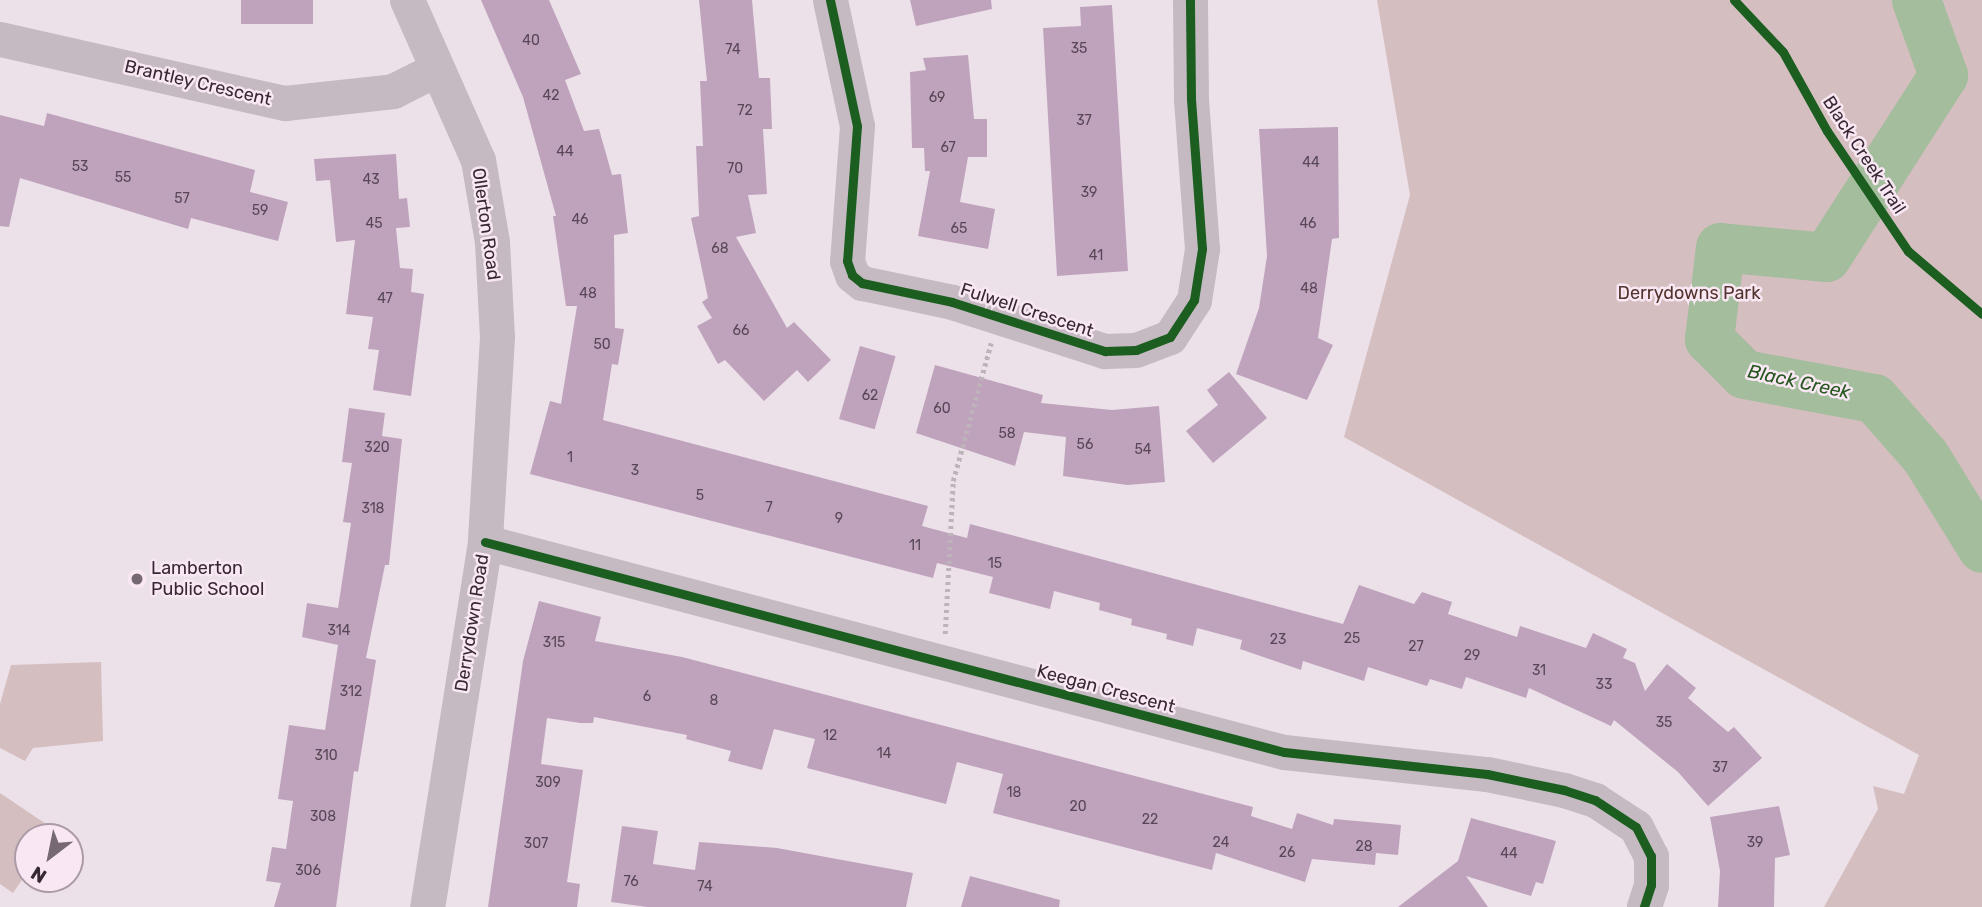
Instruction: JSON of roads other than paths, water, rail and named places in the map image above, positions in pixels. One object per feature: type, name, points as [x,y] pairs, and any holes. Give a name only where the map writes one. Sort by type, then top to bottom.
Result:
[{"type":"street","name":"Ollerton Road","points":[[407,0],[435,70],[478,160],[492,242],[498,337]]},
{"type":"street","name":"Fulwell Crescent","points":[[830,0],[857,126],[847,261],[852,275],[862,282],[998,317],[1105,351],[1136,350],[1170,337],[1194,300],[1202,248],[1191,99],[1190,0]]},
{"type":"street","name":"Brantley Crescent","points":[[0,39],[285,103],[393,91],[435,70]]},
{"type":"street","name":"Derrydown Road","points":[[427,907],[485,542],[498,337]]},
{"type":"street","name":"Keegan Crescent","points":[[485,542],[1284,752],[1514,778],[1595,800],[1636,827],[1651,856],[1651,885],[1644,907]]},
{"type":"waterway","name":"Black Creek","points":[[1916,0],[1943,75],[1826,257],[1720,247],[1709,339],[1744,374],[1874,398],[1925,456],[1982,548]]},
{"type":"place","name":"Lamberton Public School","points":[[137,579]]},
{"type":"park label","name":"Derrydowns Park","points":[[1689,293]]}]
